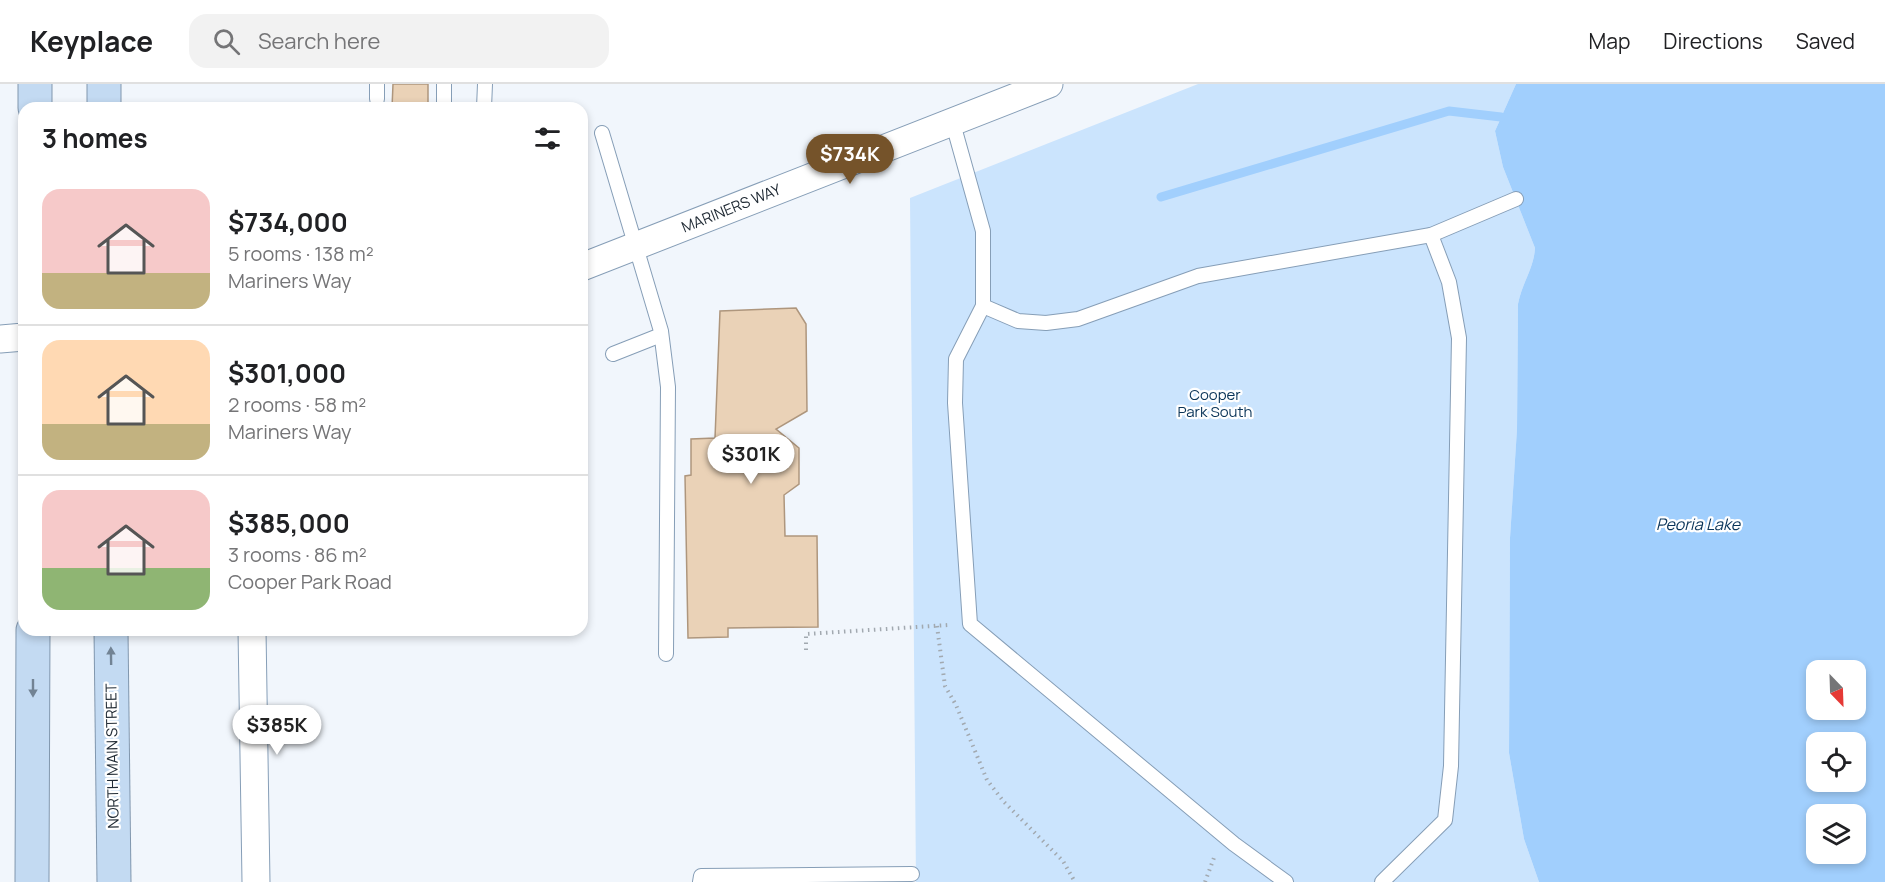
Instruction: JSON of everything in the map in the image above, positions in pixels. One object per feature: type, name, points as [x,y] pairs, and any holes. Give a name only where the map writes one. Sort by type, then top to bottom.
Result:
[{"type":"highway","points":[[35,84],[35,102]]},
{"type":"highway","points":[[104,84],[104,102]]},
{"type":"highway","points":[[32,882],[33,636]]},
{"type":"highway","name":"NORTH MAIN STREET","points":[[111,636],[114,882]]},
{"type":"street","name":"MARINERS WAY","points":[[588,265],[1043,85]]},
{"type":"street","points":[[0,339],[18,338]]},
{"type":"street","points":[[252,636],[256,882]]},
{"type":"lane","points":[[377,84],[377,99]]},
{"type":"lane","points":[[444,84],[444,102]]},
{"type":"lane","points":[[484,102],[485,84]]},
{"type":"lane","points":[[952,120],[983,231],[983,306],[956,359],[955,403],[970,624],[1234,844],[1286,882]]},
{"type":"lane","points":[[602,133],[637,246],[661,335],[668,387],[666,654]]},
{"type":"lane","points":[[983,306],[1018,321],[1046,323],[1078,319],[1198,276],[1431,235],[1516,199]]},
{"type":"lane","points":[[1382,882],[1445,820],[1451,766],[1459,338],[1449,282],[1431,235]]},
{"type":"lane","points":[[613,354],[661,335]]},
{"type":"lane","points":[[700,882],[700,876],[912,874]]},
{"type":"path","points":[[806,650],[806,634],[970,624]]},
{"type":"path","points":[[937,626],[945,686],[956,705],[987,780],[1004,802],[1063,861],[1075,882]]},
{"type":"green space","name":"Cooper Park South","points":[[1198,84],[1516,84],[1495,131],[1503,167],[1535,248],[1518,304],[1517,429],[1510,538],[1509,753],[1524,839],[1539,882],[916,882],[910,198]]},
{"type":"water","name":"Peoria Lake","points":[[1516,84],[1885,84],[1885,882],[1539,882],[1524,839],[1509,753],[1510,538],[1517,429],[1518,304],[1535,248],[1503,167],[1495,131]]},
{"type":"building","points":[[393,84],[428,84],[428,102],[392,102]]},
{"type":"building","points":[[796,308],[806,324],[807,411],[776,429],[799,448],[799,484],[784,495],[785,536],[817,536],[818,627],[728,628],[728,637],[688,638],[685,476],[691,475],[691,439],[715,438],[720,311]]},
{"type":"waterway","points":[[1161,197],[1449,111],[1501,117]]}]
